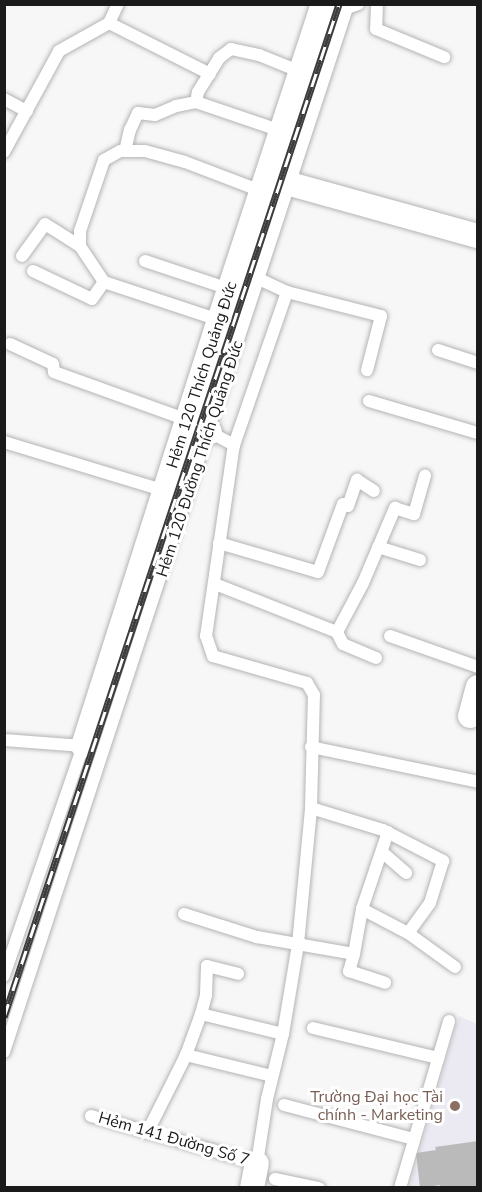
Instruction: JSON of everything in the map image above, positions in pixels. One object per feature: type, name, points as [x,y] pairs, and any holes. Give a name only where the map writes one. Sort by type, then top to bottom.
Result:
[{"type":"street","name":"Hẻm 120 Thích Quảng Đức","points":[[83,746],[323,4]]},
{"type":"street","points":[[290,184],[477,236]]},
{"type":"street","points":[[187,420],[210,432]]},
{"type":"street","points":[[470,716],[477,687]]},
{"type":"street","points":[[252,1188],[257,1163]]},
{"type":"lane","points":[[4,152],[59,51],[109,23],[117,4]]},
{"type":"lane","name":"Hẻm 120 Đường Thích Quảng Đức","points":[[4,1052],[46,919],[210,432],[347,8],[358,4]]},
{"type":"lane","points":[[377,4],[376,29],[444,57]]},
{"type":"lane","points":[[109,23],[210,74]]},
{"type":"lane","points":[[196,102],[198,92],[219,58],[231,49],[259,55],[301,72]]},
{"type":"lane","points":[[4,99],[27,111]]},
{"type":"lane","points":[[125,151],[130,130],[138,113],[155,115],[176,106],[196,102],[281,131]]},
{"type":"lane","points":[[80,246],[80,231],[104,159],[125,151],[145,151],[185,162],[261,191]]},
{"type":"lane","points":[[22,256],[45,224],[80,246],[104,282],[219,320]]},
{"type":"lane","points":[[145,261],[229,289]]},
{"type":"lane","points":[[33,271],[92,299],[104,282]]},
{"type":"lane","points":[[260,279],[287,292],[381,316],[367,370]]},
{"type":"lane","points":[[257,1163],[272,1076],[283,1034],[298,944],[311,808],[314,695],[308,683],[213,656],[206,636],[234,445],[287,292]]},
{"type":"lane","points":[[10,344],[53,364],[54,372],[187,420]]},
{"type":"lane","points":[[438,350],[477,363]]},
{"type":"lane","points":[[369,401],[477,434]]},
{"type":"lane","points":[[210,432],[234,445]]},
{"type":"lane","points":[[4,442],[165,491]]},
{"type":"lane","points":[[337,632],[395,508],[414,514],[425,476]]},
{"type":"lane","points":[[219,543],[318,572],[343,504],[348,506],[357,480],[374,491]]},
{"type":"lane","points":[[378,547],[420,560]]},
{"type":"lane","points":[[215,584],[337,632],[343,644],[376,658]]},
{"type":"lane","points":[[390,636],[477,667]]},
{"type":"lane","points":[[4,740],[83,746],[4,976]]},
{"type":"lane","points":[[311,747],[477,782]]},
{"type":"lane","points":[[311,808],[388,832],[443,861],[430,903],[408,933]]},
{"type":"lane","points":[[385,983],[349,971],[362,909],[388,832]]},
{"type":"lane","points":[[382,852],[406,873]]},
{"type":"lane","points":[[362,909],[408,933],[455,967]]},
{"type":"lane","points":[[184,914],[257,937],[354,954]]},
{"type":"lane","points":[[147,1133],[186,1055],[201,1014],[206,995],[207,966],[238,974]]},
{"type":"lane","points":[[201,1014],[283,1034]]},
{"type":"lane","points":[[400,1188],[449,1021]]},
{"type":"lane","points":[[313,1028],[438,1058]]},
{"type":"lane","points":[[186,1055],[272,1076]]},
{"type":"lane","points":[[285,1105],[414,1140]]},
{"type":"lane","name":"Hẻm 141 Đường Số 7","points":[[91,1116],[257,1163]]},
{"type":"lane","points":[[275,1179],[319,1188]]},
{"type":"shaded area","name":"Trường Đại học Tài chính - Marketing","points":[[459,1016],[477,1024],[477,1187],[409,1188]]},
{"type":"building","points":[[478,1141],[478,1188],[441,1188],[440,1185],[420,1188],[416,1153],[436,1150],[435,1147]]},
{"type":"railway","points":[[4,1017],[339,4]]},
{"type":"place","name":"Trường Đại học Tài chính - Marketing","points":[[455,1106]]}]
